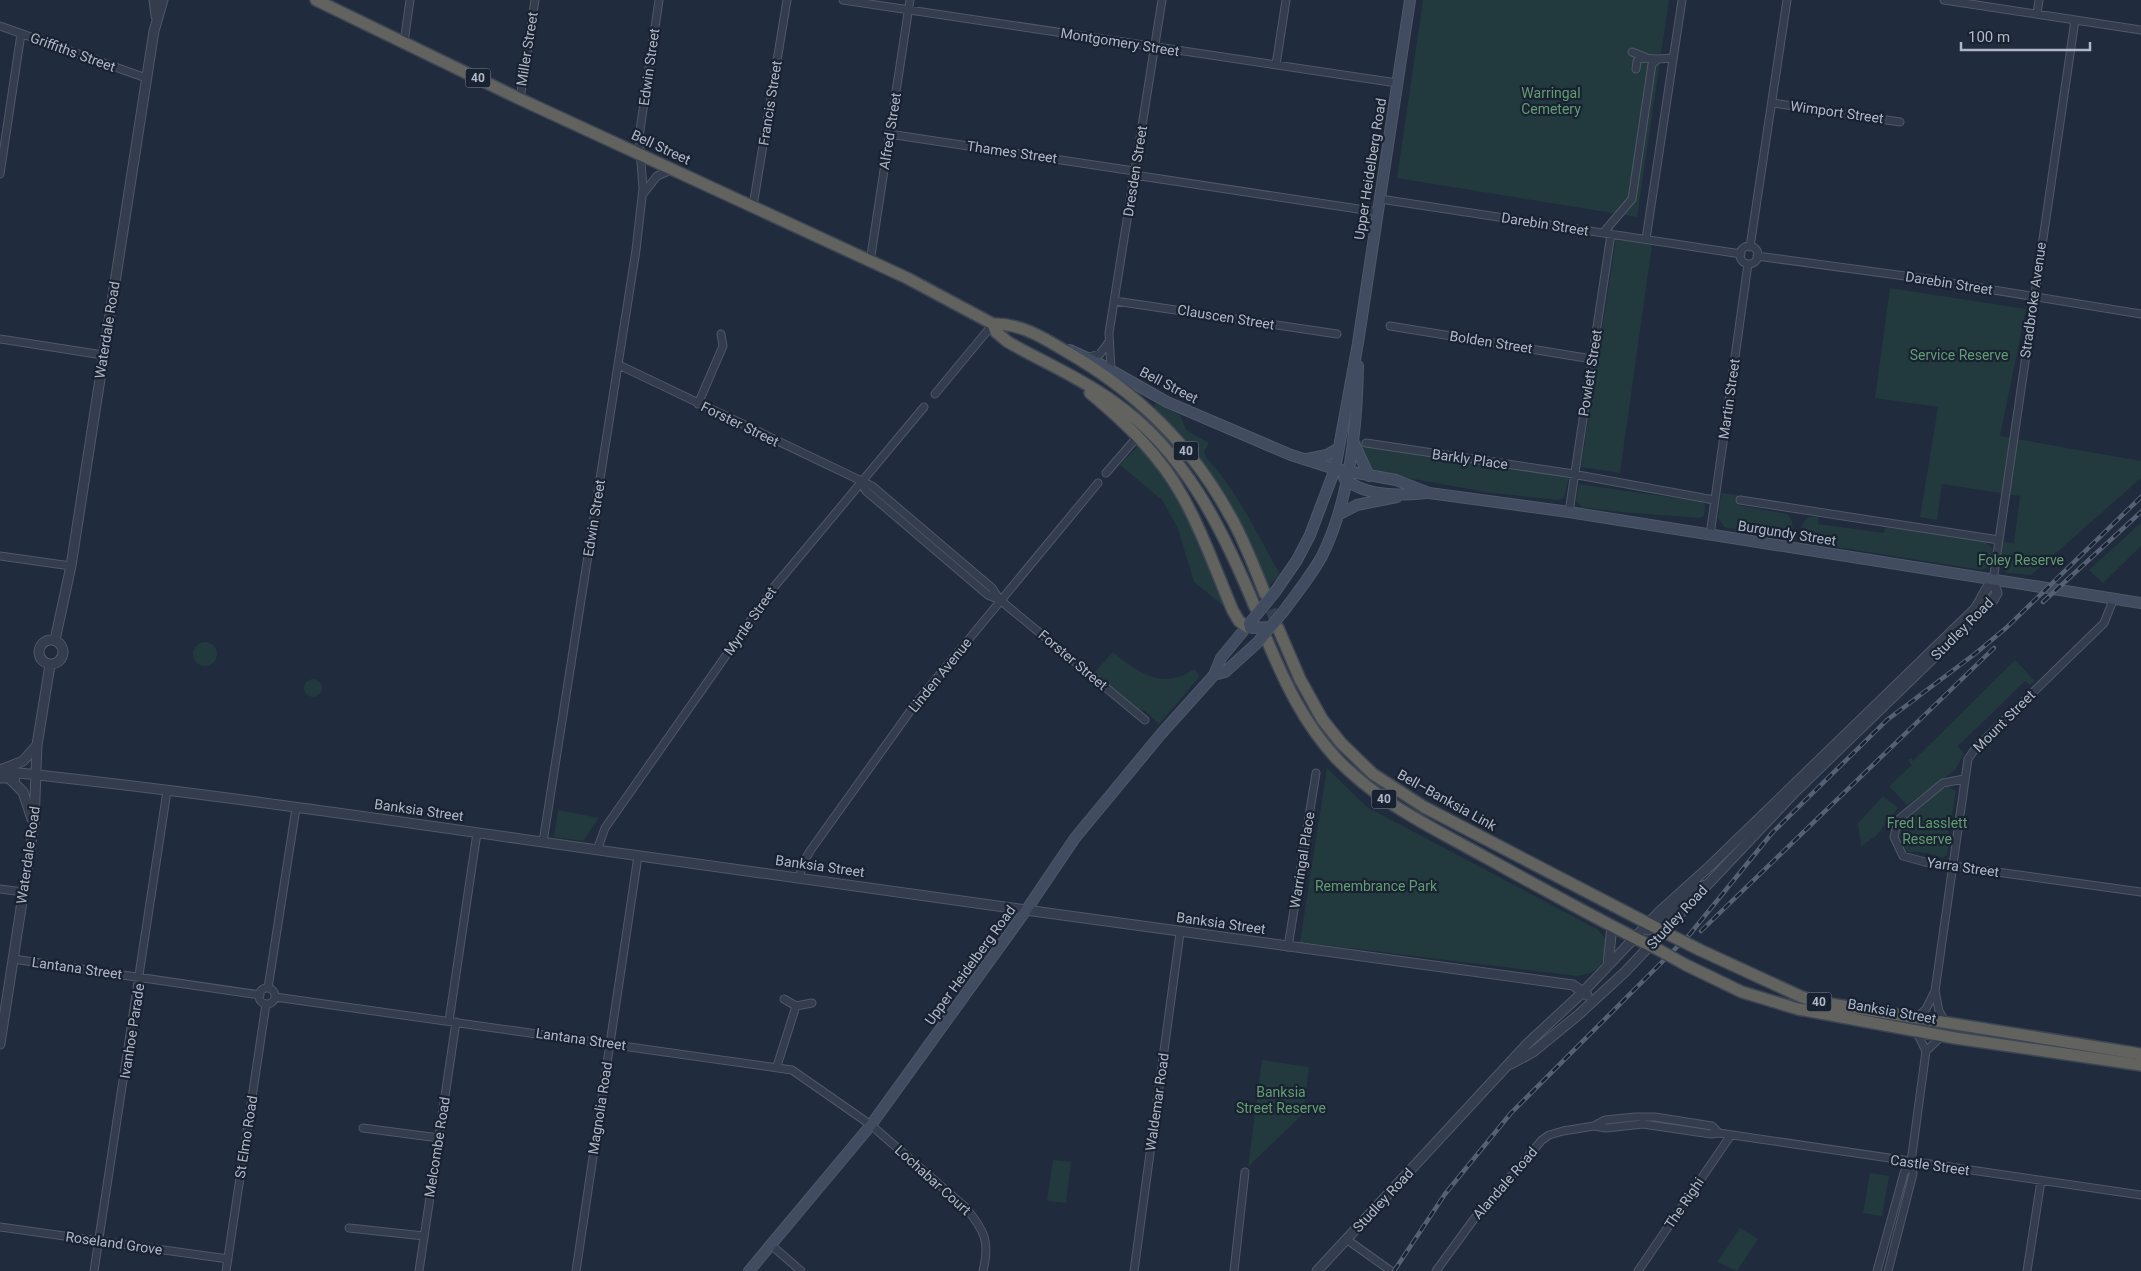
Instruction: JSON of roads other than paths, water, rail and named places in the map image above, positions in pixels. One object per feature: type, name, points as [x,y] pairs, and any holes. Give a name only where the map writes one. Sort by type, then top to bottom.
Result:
[{"type":"highway","name":"Bell Street","points":[[316,0],[520,99],[907,278],[993,324],[1018,327],[1061,348]]},
{"type":"highway","name":"Bell Street","points":[[993,324],[996,332],[1008,342],[1078,379]]},
{"type":"highway","name":"40","points":[[1061,348],[1132,396],[1187,452],[1230,514],[1270,593]]},
{"type":"highway","name":"40","points":[[1078,379],[1128,412],[1172,457],[1199,493],[1221,530],[1255,607]]},
{"type":"highway","points":[[1078,379],[1138,436],[1161,463],[1184,497],[1233,611],[1239,622],[1249,626]]},
{"type":"highway","name":"Bell–Banksia Link","points":[[1274,627],[1303,686],[1322,718],[1341,743],[1373,774],[1417,803],[1659,929]]},
{"type":"highway","name":"40","points":[[1262,642],[1306,720],[1334,756],[1356,778],[1406,813],[1654,948]]},
{"type":"highway","name":"Banksia Street","points":[[1659,929],[1802,997],[1915,1025]]},
{"type":"highway","name":"Banksia Street","points":[[1654,948],[1734,988],[1785,1006],[1915,1025],[2141,1065]]},
{"type":"highway","name":"Banksia Street","points":[[1945,1030],[2141,1054]]},
{"type":"main road","name":"Upper Heidelberg Road","points":[[748,1271],[871,1125],[1027,910],[1075,838],[1161,734],[1214,675],[1218,662],[1249,626],[1270,593],[1297,560],[1310,535],[1334,470],[1339,448],[1358,343],[1410,0]]},
{"type":"main road","name":"Upper Heidelberg Road","points":[[1214,675],[1225,672],[1262,642],[1318,563],[1338,515],[1347,477],[1357,394],[1358,343]]},
{"type":"main road","name":"Bell Street","points":[[1061,348],[1088,358],[1162,400],[1304,460],[1334,470]]},
{"type":"main road","points":[[1352,437],[1369,476]]},
{"type":"main road","points":[[1304,460],[1327,455],[1339,448]]},
{"type":"main road","name":"Burgundy Street","points":[[1334,470],[1364,490],[1408,495],[1429,493],[1569,512],[2141,603]]},
{"type":"main road","name":"Burgundy Street","points":[[1347,477],[1369,476],[1396,480],[1429,493]]},
{"type":"main road","points":[[1338,515],[1360,504],[1408,495]]},
{"type":"main road","points":[[1249,626],[1274,627]]},
{"type":"main road","points":[[1225,653],[1238,652],[1243,657]]},
{"type":"street","name":"Waterdale Road","points":[[154,0],[156,18]]},
{"type":"street","name":"Waterdale Road","points":[[54,640],[71,566],[146,78],[156,18],[163,0]]},
{"type":"street","points":[[404,42],[410,0]]},
{"type":"street","name":"Miller Street","points":[[520,99],[534,0]]},
{"type":"street","name":"Edwin Street","points":[[543,842],[619,365],[643,194],[640,137],[659,0]]},
{"type":"street","name":"Francis Street","points":[[753,206],[787,0]]},
{"type":"street","name":"Montgomery Street","points":[[843,0],[1397,83]]},
{"type":"street","name":"Alfred Street","points":[[870,262],[910,0]]},
{"type":"street","name":"Dresden Street","points":[[1111,370],[1108,343],[1162,0]]},
{"type":"street","points":[[1276,65],[1286,0]]},
{"type":"street","points":[[1646,239],[1682,0]]},
{"type":"street","points":[[1750,247],[1787,0]]},
{"type":"street","points":[[1944,0],[2141,30]]},
{"type":"street","points":[[2037,14],[2039,0]]},
{"type":"street","name":"Stradbroke Avenue","points":[[1994,581],[2033,297],[2075,20]]},
{"type":"street","name":"Griffiths Street","points":[[0,26],[146,78]]},
{"type":"street","points":[[0,174],[22,34]]},
{"type":"street","points":[[1632,52],[1658,59],[1673,58]]},
{"type":"street","points":[[1636,69],[1637,61],[1645,57]]},
{"type":"street","points":[[1607,233],[1632,198],[1652,64],[1658,59]]},
{"type":"street","name":"Wimport Street","points":[[1772,103],[1900,122]]},
{"type":"street","name":"Thames Street","points":[[889,134],[1378,212]]},
{"type":"street","points":[[643,194],[657,176],[668,170],[676,170]]},
{"type":"street","name":"Darebin Street","points":[[1380,199],[1741,254]]},
{"type":"street","name":"Powlett Street","points":[[1569,512],[1592,359],[1607,233]]},
{"type":"street","points":[[1750,247],[1757,251],[1757,256],[1753,263],[1748,264],[1741,259],[1741,254],[1745,248],[1750,247]]},
{"type":"street","name":"Darebin Street","points":[[1757,256],[2141,314]]},
{"type":"street","name":"Martin Street","points":[[1710,535],[1748,264]]},
{"type":"street","name":"Clauscen Street","points":[[1115,301],[1336,334]]},
{"type":"street","points":[[935,394],[993,324]]},
{"type":"street","name":"Bolden Street","points":[[1390,326],[1592,359]]},
{"type":"street","points":[[698,404],[723,346],[721,334]]},
{"type":"street","points":[[0,339],[103,355]]},
{"type":"street","points":[[1088,358],[1100,354],[1108,343]]},
{"type":"street","name":"Forster Street","points":[[619,365],[861,483],[866,491],[988,595],[1000,600],[1145,720]]},
{"type":"street","name":"Myrtle Street","points":[[597,850],[605,828],[774,586],[924,408]]},
{"type":"street","points":[[1106,473],[1138,436]]},
{"type":"street","name":"Barkly Place","points":[[1366,443],[1574,475]]},
{"type":"street","points":[[1574,475],[1714,500]]},
{"type":"street","name":"Linden Avenue","points":[[799,878],[803,864],[810,851],[916,703],[1098,483]]},
{"type":"street","name":"Burgundy Street","points":[[1740,500],[1999,540]]},
{"type":"street","points":[[0,556],[71,566]]},
{"type":"street","name":"Studley Road","points":[[1317,1271],[1511,1064],[1527,1044],[1636,938],[1659,929],[1692,892],[1974,610],[1982,600],[1986,587],[1994,581],[1997,593],[1991,602],[1796,791],[1708,884],[1692,892],[1659,929],[1654,948],[1533,1052],[1511,1064]]},
{"type":"street","name":"Mount Street","points":[[1915,1025],[1935,991],[1967,761],[1975,749],[2104,623],[2114,598]]},
{"type":"street","points":[[54,640],[61,645],[63,657],[58,663],[50,665],[40,658],[39,650],[46,641],[54,640]]},
{"type":"street","name":"Waterdale Road","points":[[0,1044],[2,1020],[34,824],[37,746],[50,665]]},
{"type":"street","points":[[0,771],[23,761],[37,746]]},
{"type":"street","name":"Banksia Street","points":[[0,771],[296,808],[1180,933],[1573,985],[1593,1000]]},
{"type":"street","name":"Warringal Place","points":[[1288,947],[1316,773]]},
{"type":"street","name":"Banksia Street","points":[[0,778],[10,779],[37,775]]},
{"type":"street","points":[[10,779],[23,792],[34,824]]},
{"type":"street","name":"Yarra Street","points":[[1964,779],[1942,784],[1898,820],[1894,837],[1901,854],[1911,859],[1952,866],[2141,892]]},
{"type":"street","name":"Ivanhoe Parade","points":[[94,1271],[167,791]]},
{"type":"street","points":[[268,988],[296,808]]},
{"type":"street","name":"Melcombe Road","points":[[419,1271],[439,1138],[477,833]]},
{"type":"street","name":"Magnolia Road","points":[[576,1271],[638,856]]},
{"type":"street","points":[[0,889],[24,892]]},
{"type":"street","points":[[1608,965],[1612,925]]},
{"type":"street","name":"Waldemar Road","points":[[1134,1271],[1180,933]]},
{"type":"street","name":"Lantana Street","points":[[13,959],[260,995]]},
{"type":"street","points":[[268,988],[274,992],[275,997],[273,1001],[266,1004],[262,1002],[260,995],[264,989],[268,988]]},
{"type":"street","name":"Mount Street","points":[[1935,991],[1945,1030]]},
{"type":"street","name":"Lantana Street","points":[[275,997],[777,1066],[792,1070],[871,1125]]},
{"type":"street","points":[[784,999],[796,1006],[812,1003]]},
{"type":"street","name":"St Elmo Road","points":[[226,1271],[266,1004]]},
{"type":"street","points":[[777,1066],[796,1006]]},
{"type":"street","points":[[1888,1271],[1913,1174],[1911,1162],[1926,1051],[1915,1025]]},
{"type":"street","points":[[1926,1051],[1945,1030]]},
{"type":"street","name":"Castle Street","points":[[1594,1126],[1605,1120],[1644,1116],[1712,1126],[1719,1133],[1731,1135],[2141,1195]]},
{"type":"street","name":"Lochabar Court","points":[[871,1125],[966,1208],[978,1222],[985,1238],[988,1252],[983,1271]]},
{"type":"street","name":"Alandale Road","points":[[1436,1271],[1474,1219],[1542,1140],[1563,1131],[1594,1126]]},
{"type":"street","points":[[363,1128],[439,1138]]},
{"type":"street","name":"The Righi","points":[[1638,1271],[1731,1135]]},
{"type":"street","points":[[1877,1271],[1904,1173],[1911,1162]]},
{"type":"street","points":[[1234,1271],[1245,1172]]},
{"type":"street","points":[[2027,1271],[2041,1181]]},
{"type":"street","name":"Roseland Grove","points":[[0,1227],[228,1259]]},
{"type":"street","points":[[349,1228],[424,1236]]},
{"type":"street","points":[[1346,1239],[1391,1271]]},
{"type":"street","points":[[771,1245],[801,1271]]},
{"type":"tunnel","points":[[1265,594],[1278,628]]},
{"type":"railway","points":[[1394,1271],[1445,1194],[1511,1113],[1690,934],[1772,833],[1887,720],[2006,628],[2141,497]]},
{"type":"railway","points":[[2043,602],[2141,512]]},
{"type":"railway","points":[[1701,931],[1994,648]]},
{"type":"park label","name":"Warringal Cemetery","points":[[1551,102]]},
{"type":"park label","name":"Service Reserve","points":[[1959,355]]},
{"type":"park label","name":"Foley Reserve","points":[[2021,560]]},
{"type":"park label","name":"Fred Lasslett Reserve","points":[[1927,832]]},
{"type":"park label","name":"Remembrance Park","points":[[1376,886]]},
{"type":"park label","name":"Banksia Street Reserve","points":[[1281,1100]]}]
